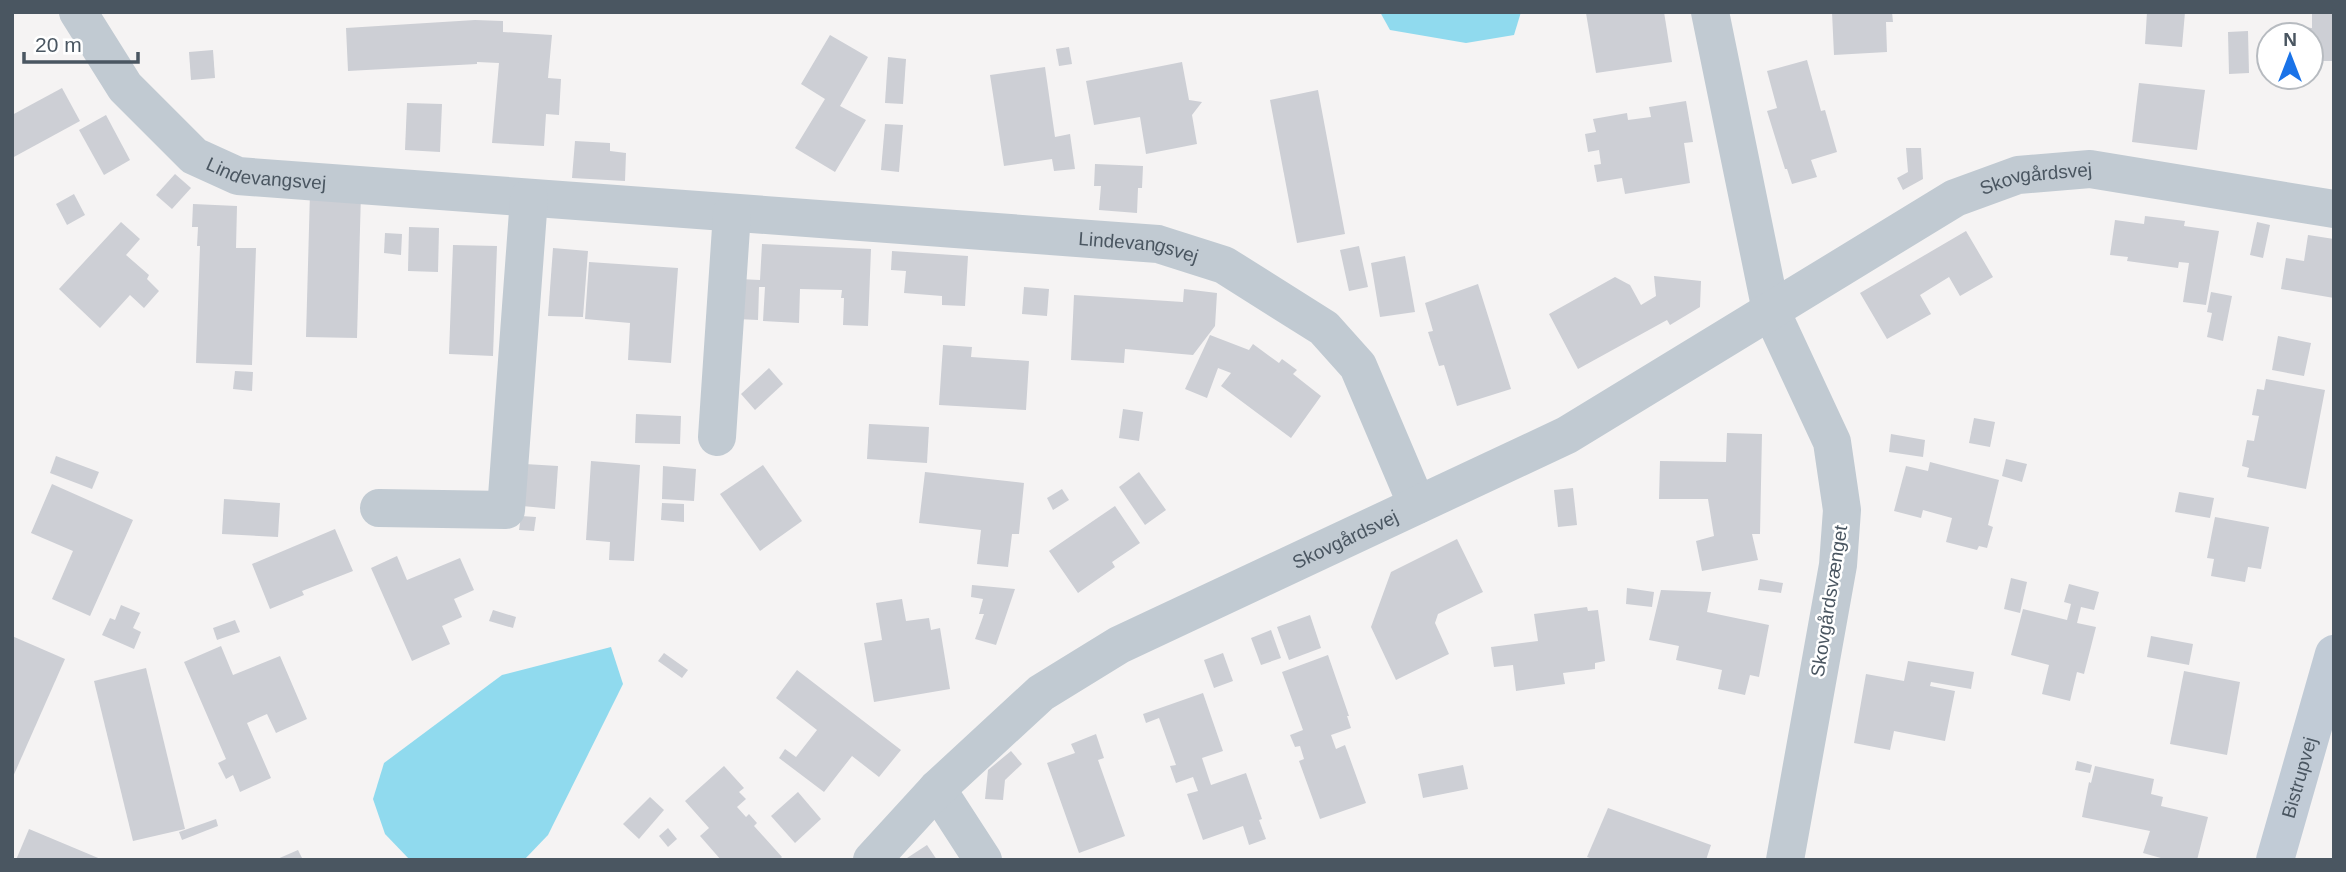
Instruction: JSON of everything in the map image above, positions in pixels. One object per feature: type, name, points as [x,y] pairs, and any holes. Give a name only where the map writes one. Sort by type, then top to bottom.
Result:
[{"type":"main road","name":"Bistrupvej","points":[[2275,860],[2334,654]]},
{"type":"street","name":"Lindevangsvej","points":[[78,12],[125,87],[194,156],[239,176],[1158,244],[1224,265],[1324,328],[1358,366],[1417,505]]},
{"type":"street","points":[[1710,12],[1771,311]]},
{"type":"street","name":"Skovgårdsvej","points":[[872,860],[937,789],[1041,693],[1119,645],[1567,435],[1955,198],[2018,175],[2090,169],[2334,209]]},
{"type":"street","points":[[380,508],[506,509],[529,198]]},
{"type":"street","points":[[717,437],[732,212]]},
{"type":"street","name":"Skovgårdsvænget","points":[[1771,311],[1832,442],[1842,510],[1838,565],[1785,860]]},
{"type":"street","points":[[937,789],[983,860]]},
{"type":"water","points":[[1380,12],[1521,12],[1514,35],[1466,43],[1390,30]]},
{"type":"water","points":[[611,647],[623,684],[548,835],[524,860],[410,860],[385,834],[373,799],[384,763],[502,675]]},
{"type":"building","points":[[1664,12],[1672,62],[1596,73],[1586,13]]},
{"type":"building","points":[[1832,12],[1892,12],[1893,22],[1886,22],[1887,52],[1834,55]]},
{"type":"building","points":[[2147,12],[2185,12],[2182,47],[2145,44]]},
{"type":"building","points":[[2312,12],[2334,12],[2334,61],[2325,61],[2325,21],[2312,21]]},
{"type":"building","points":[[475,20],[503,21],[503,32],[552,35],[548,78],[561,79],[559,115],[546,114],[544,146],[492,143],[499,63],[477,62],[348,71],[346,28]]},
{"type":"building","points":[[2248,31],[2249,73],[2229,74],[2228,32]]},
{"type":"building","points":[[830,35],[868,57],[840,106],[866,120],[835,172],[795,148],[825,99],[801,84]]},
{"type":"building","points":[[1069,47],[1072,64],[1059,66],[1056,49]]},
{"type":"building","points":[[213,50],[215,78],[191,80],[189,52]]},
{"type":"building","points":[[888,57],[906,59],[903,104],[885,103]]},
{"type":"building","points":[[1807,60],[1821,111],[1825,110],[1837,152],[1811,160],[1817,177],[1792,184],[1767,111],[1777,108],[1767,71]]},
{"type":"building","points":[[1182,62],[1189,100],[1202,102],[1192,115],[1197,144],[1146,154],[1140,117],[1094,125],[1086,81]]},
{"type":"building","points":[[1045,67],[1055,137],[1070,134],[1075,169],[1054,171],[1052,159],[1004,166],[990,75]]},
{"type":"building","points":[[2139,83],[2205,90],[2197,150],[2132,142]]},
{"type":"building","points":[[62,88],[80,121],[12,158],[12,115]]},
{"type":"building","points":[[1318,90],[1345,234],[1297,243],[1270,100]]},
{"type":"building","points":[[1686,101],[1693,142],[1684,143],[1690,183],[1625,194],[1622,178],[1597,182],[1594,165],[1601,164],[1599,150],[1588,152],[1585,134],[1596,132],[1593,119],[1627,113],[1628,120],[1651,117],[1649,107]]},
{"type":"building","points":[[407,103],[442,104],[440,152],[405,150]]},
{"type":"building","points":[[106,115],[130,160],[104,175],[79,130]]},
{"type":"building","points":[[885,124],[903,125],[899,172],[881,170]]},
{"type":"building","points":[[575,141],[610,143],[610,151],[626,153],[625,181],[572,178]]},
{"type":"building","points":[[1906,148],[1921,148],[1923,179],[1903,190],[1897,178],[1908,172]]},
{"type":"building","points":[[1095,164],[1143,166],[1142,188],[1138,188],[1137,213],[1099,210],[1101,186],[1094,186]]},
{"type":"building","points":[[175,174],[191,188],[172,209],[156,195]]},
{"type":"building","points":[[310,192],[361,193],[357,338],[306,337]]},
{"type":"building","points":[[74,194],[85,215],[67,225],[56,204]]},
{"type":"building","points":[[193,204],[237,206],[236,248],[256,248],[252,365],[196,363],[200,246],[197,246],[198,227],[192,227]]},
{"type":"building","points":[[2145,216],[2185,221],[2184,226],[2219,231],[2206,305],[2183,302],[2189,263],[2179,262],[2178,268],[2127,261],[2128,257],[2110,255],[2115,220],[2144,224]]},
{"type":"building","points":[[121,222],[140,239],[126,255],[149,275],[147,279],[159,291],[144,308],[130,295],[100,328],[59,289]]},
{"type":"building","points":[[2257,222],[2270,225],[2263,258],[2250,255]]},
{"type":"building","points":[[409,227],[439,228],[438,272],[408,271]]},
{"type":"building","points":[[1966,231],[1993,277],[1960,296],[1949,277],[1920,295],[1931,314],[1887,339],[1860,293]]},
{"type":"building","points":[[385,233],[402,234],[401,255],[384,253]]},
{"type":"building","points":[[2308,235],[2334,239],[2334,298],[2281,289],[2286,258],[2304,261]]},
{"type":"building","points":[[762,244],[871,249],[868,326],[843,325],[842,290],[800,289],[799,323],[763,321],[765,287],[759,287],[758,320],[737,319],[739,279],[760,280]]},
{"type":"building","points":[[453,245],[497,246],[493,356],[449,354]]},
{"type":"building","points":[[1359,246],[1368,287],[1349,291],[1340,250]]},
{"type":"building","points":[[553,248],[588,251],[583,317],[548,316]]},
{"type":"building","points":[[892,251],[968,256],[965,306],[942,305],[942,296],[904,293],[906,271],[891,270]]},
{"type":"building","points":[[1405,256],[1415,312],[1380,317],[1371,263]]},
{"type":"building","points":[[589,262],[678,268],[671,363],[628,360],[630,323],[585,319]]},
{"type":"building","points":[[1654,276],[1701,281],[1700,307],[1670,325],[1667,320],[1578,369],[1549,314],[1615,277],[1630,285],[1641,305],[1656,296]]},
{"type":"building","points":[[1478,284],[1511,389],[1457,406],[1444,365],[1439,366],[1428,332],[1433,331],[1425,303]]},
{"type":"building","points":[[1024,287],[1049,289],[1047,316],[1022,314]]},
{"type":"building","points":[[1184,289],[1217,293],[1215,326],[1193,355],[1125,349],[1124,363],[1071,360],[1074,295],[1183,302]]},
{"type":"building","points":[[2211,292],[2232,296],[2223,341],[2207,337],[2212,313],[2207,312]]},
{"type":"building","points":[[1210,335],[1249,350],[1253,344],[1279,363],[1282,359],[1297,370],[1293,374],[1321,396],[1291,438],[1221,386],[1231,373],[1218,368],[1207,398],[1185,389]]},
{"type":"building","points":[[2278,336],[2311,343],[2304,376],[2272,370]]},
{"type":"building","points":[[943,345],[972,347],[971,357],[1029,361],[1026,410],[939,405]]},
{"type":"building","points":[[769,368],[783,384],[755,410],[741,394]]},
{"type":"building","points":[[235,371],[253,372],[252,391],[233,389]]},
{"type":"building","points":[[2266,379],[2325,390],[2306,489],[2247,477],[2249,468],[2242,466],[2247,440],[2254,441],[2259,416],[2252,415],[2257,389],[2264,390]]},
{"type":"building","points":[[1123,409],[1143,412],[1139,441],[1119,438]]},
{"type":"building","points":[[636,414],[681,416],[680,444],[635,443]]},
{"type":"building","points":[[1974,418],[1995,422],[1990,447],[1969,443]]},
{"type":"building","points":[[869,424],[929,427],[927,463],[867,459]]},
{"type":"building","points":[[1727,433],[1762,434],[1760,534],[1752,534],[1758,560],[1702,571],[1696,541],[1714,536],[1708,499],[1659,499],[1660,461],[1726,462]]},
{"type":"building","points":[[1891,434],[1925,440],[1923,457],[1889,452]]},
{"type":"building","points":[[56,456],[99,472],[92,489],[50,473]]},
{"type":"building","points":[[2006,459],[2027,464],[2022,482],[2002,476]]},
{"type":"building","points":[[591,461],[640,465],[634,561],[609,560],[610,542],[586,540]]},
{"type":"building","points":[[1930,462],[1999,480],[1988,525],[1993,527],[1987,548],[1979,546],[1977,550],[1946,542],[1952,518],[1923,510],[1921,518],[1894,511],[1906,466],[1928,471]]},
{"type":"building","points":[[525,464],[558,466],[555,509],[522,506]]},
{"type":"building","points":[[763,465],[802,521],[760,551],[720,494]]},
{"type":"building","points":[[663,466],[696,469],[694,501],[662,499]]},
{"type":"building","points":[[925,472],[1024,483],[1019,534],[1012,534],[1008,567],[977,564],[981,530],[919,523]]},
{"type":"building","points":[[1139,472],[1166,510],[1145,525],[1119,487]]},
{"type":"building","points":[[52,484],[133,520],[90,616],[52,599],[73,551],[31,533]]},
{"type":"building","points":[[1573,488],[1577,525],[1558,527],[1554,490]]},
{"type":"building","points":[[1062,489],[1069,500],[1053,510],[1047,498]]},
{"type":"building","points":[[2179,492],[2214,498],[2210,518],[2175,512]]},
{"type":"building","points":[[224,499],[280,503],[278,537],[222,534]]},
{"type":"building","points":[[662,503],[684,504],[684,522],[661,520]]},
{"type":"building","points":[[1115,506],[1140,543],[1112,562],[1115,567],[1078,593],[1049,551]]},
{"type":"building","points":[[521,516],[536,517],[534,531],[519,530]]},
{"type":"building","points":[[2215,517],[2269,527],[2261,569],[2248,567],[2245,582],[2211,576],[2214,559],[2207,558]]},
{"type":"building","points":[[335,529],[353,571],[302,591],[304,595],[270,609],[252,564]]},
{"type":"building","points":[[1457,539],[1483,592],[1438,614],[1435,623],[1449,654],[1396,680],[1371,627],[1391,572]]},
{"type":"building","points":[[397,556],[407,580],[460,558],[474,590],[454,599],[462,617],[442,626],[450,644],[412,661],[371,568]]},
{"type":"building","points":[[2011,578],[2027,582],[2020,613],[2004,609]]},
{"type":"building","points":[[1760,579],[1783,583],[1781,593],[1758,590]]},
{"type":"building","points":[[2069,584],[2099,592],[2094,610],[2081,607],[2077,623],[2096,627],[2084,674],[2077,672],[2070,701],[2042,694],[2049,665],[2011,655],[2023,609],[2067,620],[2071,604],[2064,602]]},
{"type":"building","points":[[972,585],[1015,589],[996,645],[975,639],[984,614],[979,614],[983,599],[971,597]]},
{"type":"building","points":[[1627,588],[1654,592],[1652,607],[1626,604]]},
{"type":"building","points":[[1661,590],[1711,592],[1707,612],[1769,625],[1759,677],[1750,675],[1745,695],[1718,689],[1722,670],[1676,660],[1679,646],[1649,640]]},
{"type":"building","points":[[902,599],[906,621],[929,618],[931,630],[940,628],[950,689],[874,702],[864,643],[882,640],[876,603]]},
{"type":"building","points":[[121,605],[140,613],[133,628],[141,632],[134,649],[102,635],[110,618],[115,620]]},
{"type":"building","points":[[1587,607],[1588,611],[1598,610],[1605,661],[1595,663],[1595,669],[1563,673],[1565,684],[1516,691],[1513,665],[1494,667],[1491,647],[1538,641],[1534,614]]},
{"type":"building","points":[[493,610],[516,617],[513,628],[489,621]]},
{"type":"building","points":[[1310,615],[1321,648],[1289,660],[1277,627]]},
{"type":"building","points":[[235,620],[240,632],[217,640],[213,628]]},
{"type":"building","points":[[1271,630],[1281,658],[1261,665],[1251,638]]},
{"type":"building","points":[[12,636],[65,659],[12,779]]},
{"type":"building","points":[[2151,636],[2193,644],[2189,665],[2147,657]]},
{"type":"building","points":[[221,646],[233,675],[280,656],[307,719],[276,733],[267,714],[247,723],[271,778],[240,792],[233,775],[226,779],[218,763],[226,759],[184,662]]},
{"type":"building","points":[[664,653],[688,670],[682,678],[658,661]]},
{"type":"building","points":[[1223,653],[1233,681],[1214,688],[1204,660]]},
{"type":"building","points":[[1328,655],[1351,728],[1331,735],[1336,749],[1345,745],[1366,803],[1320,819],[1299,761],[1304,759],[1300,746],[1295,747],[1290,735],[1303,730],[1282,672]]},
{"type":"building","points":[[1908,661],[1974,672],[1971,689],[1931,682],[1930,686],[1955,691],[1945,741],[1894,731],[1890,750],[1854,743],[1866,674],[1904,681]]},
{"type":"building","points":[[146,668],[185,829],[133,841],[94,681]]},
{"type":"building","points":[[797,670],[901,750],[879,777],[852,756],[824,792],[779,758],[785,749],[796,757],[817,730],[776,698]]},
{"type":"building","points":[[2184,671],[2240,682],[2227,755],[2170,744]]},
{"type":"building","points":[[1203,693],[1223,751],[1202,758],[1211,785],[1246,773],[1266,839],[1249,845],[1243,826],[1203,840],[1187,794],[1198,791],[1193,777],[1176,783],[1170,766],[1176,765],[1159,718],[1146,723],[1143,714]]},
{"type":"building","points":[[1096,734],[1104,758],[1098,760],[1125,836],[1079,853],[1047,763],[1075,753],[1071,744]]},
{"type":"building","points":[[1011,751],[1022,764],[1005,780],[1003,800],[985,799],[988,770]]},
{"type":"building","points":[[2077,761],[2092,765],[2090,773],[2075,770]]},
{"type":"building","points":[[1463,765],[1468,789],[1423,798],[1418,774]]},
{"type":"building","points":[[724,766],[744,788],[739,792],[746,799],[737,807],[746,817],[749,814],[757,823],[754,826],[782,857],[779,860],[721,860],[700,836],[709,828],[685,801]]},
{"type":"building","points":[[2095,766],[2154,779],[2151,794],[2163,797],[2161,806],[2208,817],[2197,860],[2168,860],[2143,853],[2150,831],[2082,817]]},
{"type":"building","points":[[798,792],[821,819],[795,843],[771,816]]},
{"type":"building","points":[[650,797],[664,810],[639,839],[623,824]]},
{"type":"building","points":[[1608,808],[1711,845],[1706,860],[1596,860],[1587,857]]},
{"type":"building","points":[[216,819],[218,826],[182,840],[179,832]]},
{"type":"building","points":[[668,828],[677,839],[668,847],[659,836]]},
{"type":"building","points":[[29,829],[103,860],[16,860]]},
{"type":"building","points":[[927,845],[937,860],[904,860]]},
{"type":"building","points":[[298,850],[303,860],[275,860]]}]
